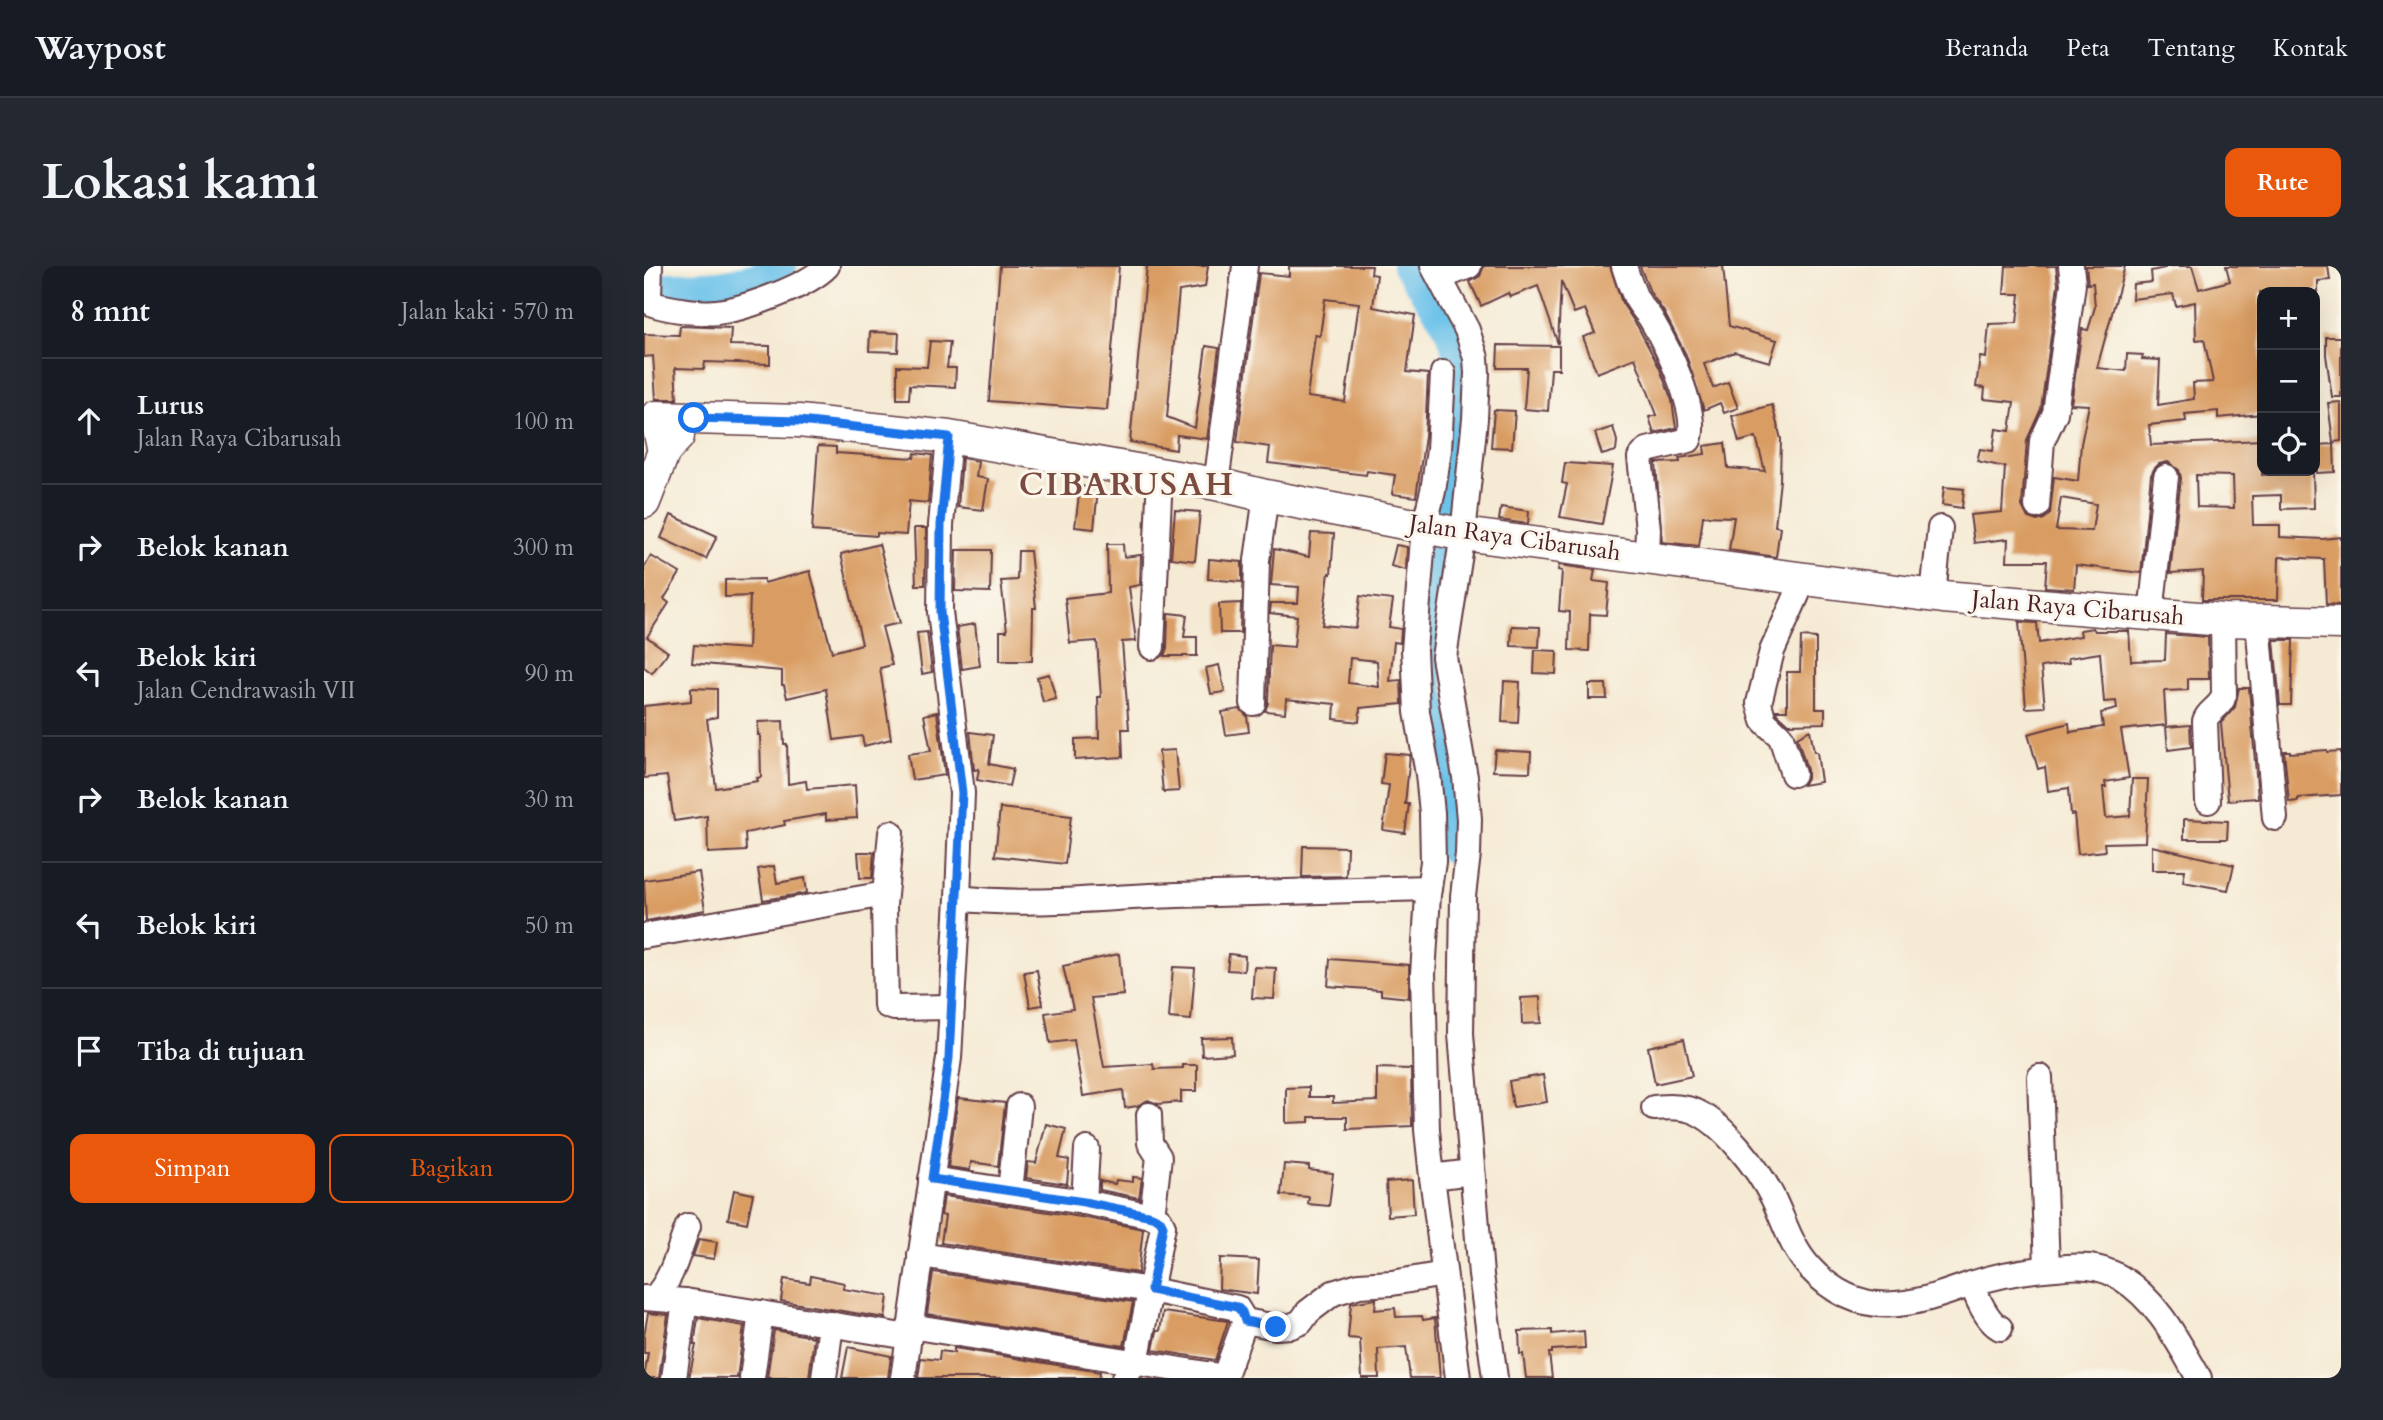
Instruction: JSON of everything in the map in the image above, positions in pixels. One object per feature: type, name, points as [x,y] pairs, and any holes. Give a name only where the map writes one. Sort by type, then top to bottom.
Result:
[{"type":"main road","name":"Jalan Raya Cibarusah","points":[[664,451],[650,417],[799,421],[949,437],[1216,484],[1443,530],[1804,579],[1934,595],[2223,620],[2341,623]]},
{"type":"main road","points":[[644,502],[664,451],[694,418]]},
{"type":"street","points":[[649,279],[650,300],[657,305],[716,312],[746,305],[796,286],[816,276],[827,266]]},
{"type":"street","points":[[1216,484],[1245,266]]},
{"type":"street","points":[[1458,1378],[1444,1274],[1461,1034],[1456,956],[1433,862],[1428,774],[1417,712],[1428,656],[1443,530],[1475,419],[1476,365],[1467,330],[1437,272],[1469,266]]},
{"type":"street","points":[[1624,266],[1636,298],[1649,316],[1672,361],[1691,417],[1692,432],[1689,440],[1647,450],[1640,458],[1648,529],[1647,556]]},
{"type":"street","points":[[2037,506],[2042,441],[2055,413],[2073,284],[2071,266]]},
{"type":"street","points":[[1443,373],[1437,470],[1443,530],[1428,656],[1465,777],[1469,819],[1468,854],[1441,894],[1424,955],[1427,1130],[1453,1174],[1481,1275],[1495,1378]]},
{"type":"street","points":[[903,1378],[949,1058],[958,898],[962,793],[940,612],[941,525],[949,437]]},
{"type":"street","points":[[1152,647],[1160,475]]},
{"type":"street","points":[[2151,614],[2166,477]]},
{"type":"street","points":[[1253,703],[1257,560],[1266,496]]},
{"type":"street","points":[[1934,595],[1940,528]]},
{"type":"street","points":[[1793,774],[1781,737],[1764,721],[1759,703],[1772,652],[1804,579]]},
{"type":"street","points":[[2208,801],[2204,721],[2207,714],[2221,704],[2224,695],[2223,620]]},
{"type":"street","points":[[2258,622],[2275,818]]},
{"type":"street","points":[[891,833],[884,905],[886,1005],[894,1008],[952,1007]]},
{"type":"street","points":[[958,898],[1030,903],[1177,895],[1441,894]]},
{"type":"street","points":[[644,936],[874,896],[882,899],[884,905]]},
{"type":"street","points":[[1424,955],[1456,956]]},
{"type":"street","points":[[2040,1077],[2047,1268]]},
{"type":"street","points":[[1010,1191],[1019,1105]]},
{"type":"street","points":[[1654,1108],[1691,1110],[1721,1130],[1765,1184],[1798,1253],[1828,1285],[1844,1294],[1883,1306],[1906,1305],[1941,1296],[1983,1304],[2002,1276],[2047,1268],[2091,1266],[2121,1278],[2151,1304],[2173,1334],[2199,1378]]},
{"type":"street","points":[[1149,1115],[1150,1143],[1159,1157],[1152,1216]]},
{"type":"street","points":[[1084,1202],[1087,1149]]},
{"type":"street","points":[[932,1179],[1084,1202],[1160,1220],[1163,1226],[1151,1290],[1130,1370]]},
{"type":"street","points":[[649,1298],[663,1288],[670,1276],[688,1226]]},
{"type":"street","points":[[649,1298],[685,1301],[831,1324],[910,1331],[1130,1370],[1225,1378],[1245,1321],[1237,1307],[1151,1290],[920,1255]]},
{"type":"street","points":[[1245,1321],[1276,1327],[1292,1326],[1333,1293],[1359,1284],[1392,1283],[1444,1274]]},
{"type":"street","points":[[674,1378],[685,1301]]},
{"type":"street","points":[[752,1378],[761,1313]]},
{"type":"street","points":[[824,1378],[831,1324]]},
{"type":"building","points":[[1000,266],[1119,266],[1107,410],[989,401]]},
{"type":"building","points":[[1147,266],[1208,266],[1205,287],[1179,291],[1167,417],[1195,428],[1206,346],[1219,348],[1207,439],[1177,435],[1176,450],[1130,442]]},
{"type":"building","points":[[1289,266],[1372,266],[1371,274],[1377,275],[1373,307],[1415,315],[1407,372],[1428,374],[1425,437],[1416,497],[1392,494],[1395,475],[1367,471],[1366,475],[1268,463],[1270,447],[1237,442],[1259,273],[1289,276]],"holes":[[[1325,299],[1359,303],[1345,402],[1307,397],[1315,335],[1320,336]]]},
{"type":"building","points":[[1484,266],[1610,266],[1622,303],[1659,367],[1672,401],[1676,428],[1654,433],[1649,417],[1657,415],[1635,358],[1597,373],[1583,337],[1595,333],[1585,309],[1574,313],[1561,281],[1558,344],[1538,286],[1510,297],[1508,293],[1481,306],[1470,282],[1480,276]]},
{"type":"building","points":[[1640,266],[1723,266],[1729,326],[1777,340],[1770,362],[1735,352],[1704,364],[1713,388],[1728,382],[1738,408],[1724,413],[1720,403],[1704,410],[1686,355],[1664,312],[1650,292]]},
{"type":"building","points":[[2006,266],[2056,266],[2058,284],[2041,409],[2027,440],[2022,506],[2028,518],[2037,521],[2050,514],[2054,477],[2078,481],[2081,444],[2089,405],[2071,404],[2082,329],[2088,330],[2095,307],[2093,283],[2088,284],[2086,266],[2125,266],[2097,368],[2126,371],[2127,354],[2143,355],[2142,359],[2160,360],[2158,405],[2194,399],[2193,383],[2213,382],[2204,339],[2196,340],[2195,302],[2176,306],[2173,294],[2132,299],[2133,284],[2152,282],[2151,271],[2165,266],[2192,266],[2199,289],[2230,281],[2226,266],[2328,266],[2330,280],[2318,281],[2318,287],[2257,287],[2257,414],[2218,418],[2218,411],[2185,414],[2186,421],[2149,425],[2151,445],[2257,440],[2257,476],[2313,476],[2314,508],[2281,509],[2281,495],[2252,496],[2253,525],[2280,525],[2280,537],[2341,537],[2341,605],[2326,604],[2324,559],[2279,557],[2278,600],[2202,600],[2203,571],[2170,573],[2181,478],[2179,470],[2168,462],[2159,464],[2151,475],[2141,573],[2076,565],[2074,589],[2045,587],[2047,561],[2007,561],[2008,539],[1974,543],[1970,515],[2002,512],[2005,467],[1977,461],[1980,449],[1993,451],[1996,429],[2010,431],[2014,402],[1984,399],[1985,388],[1976,387],[1980,357],[1986,358],[1989,324],[2017,323],[2020,294],[2004,294]],"holes":[[[2196,475],[2233,476],[2234,508],[2197,507]],[[2061,498],[2096,504],[2092,531],[2056,530]]]},
{"type":"building","points":[[680,326],[731,328],[730,345],[770,346],[770,364],[705,362],[704,369],[675,368],[677,399],[656,399],[653,356],[644,357],[644,334],[679,335]]},
{"type":"building","points":[[870,332],[899,333],[898,352],[869,351]]},
{"type":"building","points":[[2326,337],[2341,337],[2341,397],[2332,397]]},
{"type":"building","points":[[930,341],[950,342],[947,368],[956,368],[955,387],[910,385],[909,399],[897,399],[897,366],[927,367]]},
{"type":"building","points":[[1498,345],[1559,346],[1559,369],[1551,369],[1548,411],[1524,409],[1527,368],[1497,368]]},
{"type":"building","points":[[2341,402],[2341,441],[2333,442],[2328,403]]},
{"type":"building","points":[[1772,405],[1781,439],[1775,526],[1780,527],[1776,557],[1729,550],[1734,517],[1703,516],[1699,546],[1662,542],[1656,463],[1680,462],[1679,458],[1705,454],[1704,446],[1725,443],[1728,468],[1765,471],[1756,437],[1739,442],[1732,416]]},
{"type":"building","points":[[1494,410],[1515,411],[1512,448],[1491,447]]},
{"type":"building","points":[[1613,427],[1617,441],[1616,451],[1602,455],[1595,433]]},
{"type":"building","points":[[2334,444],[2335,472],[2320,473],[2320,445]]},
{"type":"building","points":[[818,446],[836,447],[836,453],[914,458],[915,453],[932,455],[928,503],[909,501],[906,535],[877,533],[877,536],[812,531]]},
{"type":"building","points":[[962,458],[978,461],[976,477],[988,479],[983,510],[958,507]]},
{"type":"building","points":[[1565,463],[1613,466],[1602,524],[1560,517],[1567,484],[1562,483]]},
{"type":"building","points":[[1080,486],[1098,489],[1094,529],[1075,527]]},
{"type":"building","points":[[1944,487],[1964,489],[1962,508],[1942,505]]},
{"type":"building","points":[[1501,507],[1529,511],[1528,524],[1499,520]]},
{"type":"building","points":[[1175,510],[1200,512],[1195,561],[1171,558]]},
{"type":"building","points":[[671,515],[717,536],[706,559],[661,538]]},
{"type":"building","points":[[914,528],[926,528],[925,585],[916,585]]},
{"type":"building","points":[[1311,533],[1334,534],[1331,574],[1329,573],[1322,625],[1356,628],[1360,596],[1393,600],[1389,627],[1401,629],[1400,643],[1394,642],[1390,681],[1401,680],[1402,704],[1360,708],[1359,722],[1334,719],[1335,704],[1286,699],[1285,713],[1265,711],[1268,703],[1270,645],[1294,647],[1297,616],[1270,613],[1271,603],[1298,603],[1299,587],[1271,585],[1274,549],[1309,557]],"holes":[[[1350,658],[1377,661],[1379,687],[1348,683]]]},
{"type":"building","points":[[879,544],[900,623],[882,627],[892,665],[880,668],[891,739],[864,746],[862,736],[834,740],[826,689],[787,698],[782,685],[782,671],[692,663],[694,645],[748,649],[750,596],[725,597],[725,580],[764,579],[764,583],[810,571],[832,652],[862,644],[841,554]]},
{"type":"building","points":[[1107,544],[1123,544],[1124,557],[1141,555],[1140,585],[1129,587],[1136,641],[1122,642],[1129,729],[1122,729],[1123,757],[1075,760],[1075,739],[1099,738],[1098,697],[1101,697],[1097,641],[1070,643],[1065,598],[1108,593]]},
{"type":"building","points":[[1396,545],[1407,547],[1406,570],[1391,566]]},
{"type":"building","points":[[956,550],[991,550],[990,592],[955,591]]},
{"type":"building","points":[[1018,551],[1030,551],[1036,608],[1033,608],[1032,661],[1000,661],[1000,631],[1007,631],[1001,581],[1017,580]]},
{"type":"building","points":[[651,556],[680,573],[664,599],[669,603],[647,637],[668,652],[652,673],[644,667],[644,568]]},
{"type":"building","points":[[1209,559],[1242,562],[1242,582],[1208,579]]},
{"type":"building","points":[[1559,565],[1595,570],[1593,581],[1609,583],[1606,615],[1590,614],[1589,651],[1569,650],[1570,612],[1559,611],[1562,571],[1558,570]]},
{"type":"building","points":[[1241,603],[1240,633],[1220,633],[1219,604]]},
{"type":"building","points":[[1168,613],[1187,615],[1184,637],[1197,637],[1197,656],[1164,656],[1167,648]]},
{"type":"building","points":[[2019,622],[2037,623],[2039,643],[2081,636],[2080,630],[2093,628],[2095,631],[2129,631],[2131,661],[2165,660],[2166,634],[2208,637],[2209,679],[2188,679],[2188,690],[2164,691],[2166,725],[2121,730],[2129,778],[2105,782],[2106,787],[2103,787],[2106,818],[2130,816],[2132,779],[2148,779],[2145,842],[2104,843],[2105,851],[2078,854],[2069,788],[2048,791],[2045,767],[2038,769],[2028,734],[2069,723],[2070,732],[2103,727],[2101,713],[2117,709],[2116,701],[2104,702],[2100,653],[2068,658],[2069,663],[2041,667],[2045,707],[2026,708]]},
{"type":"building","points":[[975,624],[980,666],[962,669],[957,627]]},
{"type":"building","points":[[1512,626],[1540,627],[1539,647],[1511,646]]},
{"type":"building","points":[[927,632],[932,672],[922,674],[917,633]]},
{"type":"building","points":[[1801,637],[1816,638],[1816,709],[1825,709],[1825,723],[1789,724],[1776,710],[1787,710],[1787,672],[1800,672]]},
{"type":"building","points":[[2274,640],[2293,640],[2291,705],[2280,705]]},
{"type":"building","points":[[1535,650],[1557,651],[1556,674],[1534,673]]},
{"type":"building","points":[[1219,665],[1225,692],[1211,694],[1206,668]]},
{"type":"building","points":[[1049,674],[1056,699],[1043,702],[1037,677]]},
{"type":"building","points":[[1504,681],[1520,682],[1518,723],[1502,722]]},
{"type":"building","points":[[1589,684],[1606,684],[1607,699],[1589,699]]},
{"type":"building","points":[[691,688],[717,689],[717,717],[707,719],[716,788],[758,781],[757,778],[761,777],[758,722],[783,721],[784,744],[787,744],[788,784],[806,781],[807,789],[855,785],[857,818],[826,820],[826,814],[784,821],[785,825],[745,833],[746,851],[708,853],[707,816],[674,821],[667,776],[644,778],[644,706],[691,701]]},
{"type":"building","points":[[2239,688],[2249,688],[2258,798],[2228,800],[2221,723],[2235,707]]},
{"type":"building","points":[[1240,709],[1247,716],[1249,732],[1226,735],[1222,712]]},
{"type":"building","points":[[937,712],[945,775],[912,780],[908,754],[931,751],[924,715]]},
{"type":"building","points":[[2190,725],[2191,747],[2168,750],[2166,727]]},
{"type":"building","points":[[1810,730],[1814,752],[1817,752],[1821,782],[1803,785],[1807,770],[1797,737]]},
{"type":"building","points":[[970,732],[993,735],[989,764],[1013,769],[1009,786],[977,780],[979,769],[974,770]]},
{"type":"building","points":[[1175,750],[1179,791],[1163,792],[1159,751]]},
{"type":"building","points":[[1495,750],[1531,752],[1530,772],[1493,771]]},
{"type":"building","points":[[2284,751],[2290,753],[2341,751],[2341,795],[2298,798],[2298,801],[2289,802]]},
{"type":"building","points":[[1385,753],[1410,755],[1405,804],[1409,804],[1405,833],[1383,830],[1389,785],[1381,784]]},
{"type":"building","points":[[1000,808],[1071,816],[1065,864],[995,856]]},
{"type":"building","points":[[2184,819],[2228,821],[2227,839],[2184,839]]},
{"type":"building","points":[[1303,846],[1347,847],[1346,876],[1302,877]]},
{"type":"building","points":[[2152,846],[2234,865],[2228,890],[2183,882],[2185,870],[2152,870]]},
{"type":"building","points":[[858,852],[874,852],[872,878],[860,878]]},
{"type":"building","points":[[774,866],[777,883],[805,878],[807,893],[763,900],[758,869]]},
{"type":"building","points":[[699,872],[705,910],[646,921],[644,880]]},
{"type":"building","points":[[1119,954],[1123,995],[1091,998],[1104,1067],[1153,1064],[1154,1069],[1197,1065],[1197,1091],[1181,1091],[1181,1102],[1158,1104],[1148,1100],[1125,1108],[1123,1090],[1083,1096],[1074,1040],[1050,1043],[1045,1013],[1073,1009],[1063,966]]},
{"type":"building","points":[[1229,954],[1245,956],[1244,971],[1227,970]]},
{"type":"building","points":[[1330,959],[1409,965],[1409,998],[1381,995],[1381,990],[1328,986]]},
{"type":"building","points":[[1173,967],[1195,968],[1191,1020],[1169,1018]]},
{"type":"building","points":[[1254,967],[1276,968],[1274,999],[1252,998]]},
{"type":"building","points":[[1037,970],[1043,1005],[1030,1007],[1024,972]]},
{"type":"building","points":[[1540,997],[1541,1023],[1522,1024],[1521,998]]},
{"type":"building","points":[[1232,1037],[1233,1054],[1202,1056],[1201,1038]]},
{"type":"building","points":[[1684,1039],[1692,1076],[1655,1084],[1648,1047]]},
{"type":"building","points":[[1377,1068],[1411,1069],[1412,1126],[1347,1129],[1347,1117],[1309,1117],[1309,1122],[1286,1123],[1286,1088],[1309,1087],[1309,1097],[1333,1097],[1333,1103],[1377,1101]]},
{"type":"building","points":[[1543,1075],[1547,1102],[1513,1107],[1509,1081]]},
{"type":"building","points":[[958,1098],[1005,1103],[998,1166],[971,1162],[970,1170],[948,1167]]},
{"type":"building","points":[[1046,1124],[1066,1129],[1059,1158],[1069,1160],[1067,1184],[1026,1178],[1028,1162],[1036,1163]]},
{"type":"building","points":[[1284,1164],[1309,1166],[1309,1170],[1333,1173],[1329,1206],[1308,1204],[1309,1197],[1281,1195]]},
{"type":"building","points":[[1133,1177],[1142,1178],[1139,1198],[1100,1190],[1100,1181],[1115,1184],[1116,1180],[1133,1182]]},
{"type":"building","points":[[1412,1180],[1414,1214],[1388,1216],[1386,1182]]},
{"type":"building","points":[[734,1190],[753,1194],[747,1223],[728,1219]]},
{"type":"building","points":[[944,1196],[1143,1229],[1138,1273],[941,1243],[945,1216],[941,1215]]},
{"type":"building","points":[[699,1239],[717,1242],[714,1259],[693,1256]]},
{"type":"building","points":[[1220,1258],[1259,1260],[1257,1294],[1219,1289]]},
{"type":"building","points":[[933,1272],[1133,1302],[1124,1346],[927,1314]]},
{"type":"building","points":[[811,1276],[844,1283],[843,1289],[888,1296],[885,1318],[781,1301],[784,1279],[810,1283]]},
{"type":"building","points":[[1376,1299],[1375,1310],[1395,1308],[1396,1317],[1422,1316],[1423,1320],[1435,1318],[1440,1378],[1410,1378],[1406,1347],[1378,1349],[1379,1378],[1362,1378],[1360,1339],[1348,1338],[1351,1303]]},
{"type":"building","points":[[1163,1312],[1228,1321],[1215,1360],[1153,1350]]},
{"type":"building","points":[[648,1313],[668,1315],[659,1378],[644,1378],[648,1353],[644,1353],[644,1336]]},
{"type":"building","points":[[698,1318],[744,1326],[737,1378],[689,1378]]},
{"type":"building","points":[[774,1330],[814,1337],[809,1378],[767,1378]]},
{"type":"building","points":[[1552,1330],[1552,1334],[1584,1331],[1585,1348],[1552,1350],[1552,1353],[1549,1353],[1552,1378],[1526,1378],[1523,1354],[1520,1354],[1519,1331]]},
{"type":"building","points":[[848,1347],[891,1356],[888,1378],[842,1378]]},
{"type":"building","points":[[954,1348],[1100,1372],[1099,1378],[918,1378],[921,1358],[939,1360],[940,1351],[954,1353]]},
{"type":"waterway","points":[[644,287],[715,286],[766,274],[782,266]]},
{"type":"waterway","points":[[1407,266],[1445,321],[1455,343],[1462,384],[1461,410],[1450,470],[1441,555],[1426,638],[1427,679],[1448,784],[1452,849]]},
{"type":"district","name":"CIBARUSAH","points":[[1127,485]]},
{"type":"route","points":[[694,418],[799,421],[949,437],[941,525],[940,612],[962,793],[949,1058],[932,1179],[1084,1202],[1152,1216],[1160,1220],[1163,1226],[1151,1290],[1237,1307],[1245,1321],[1276,1327]]}]
